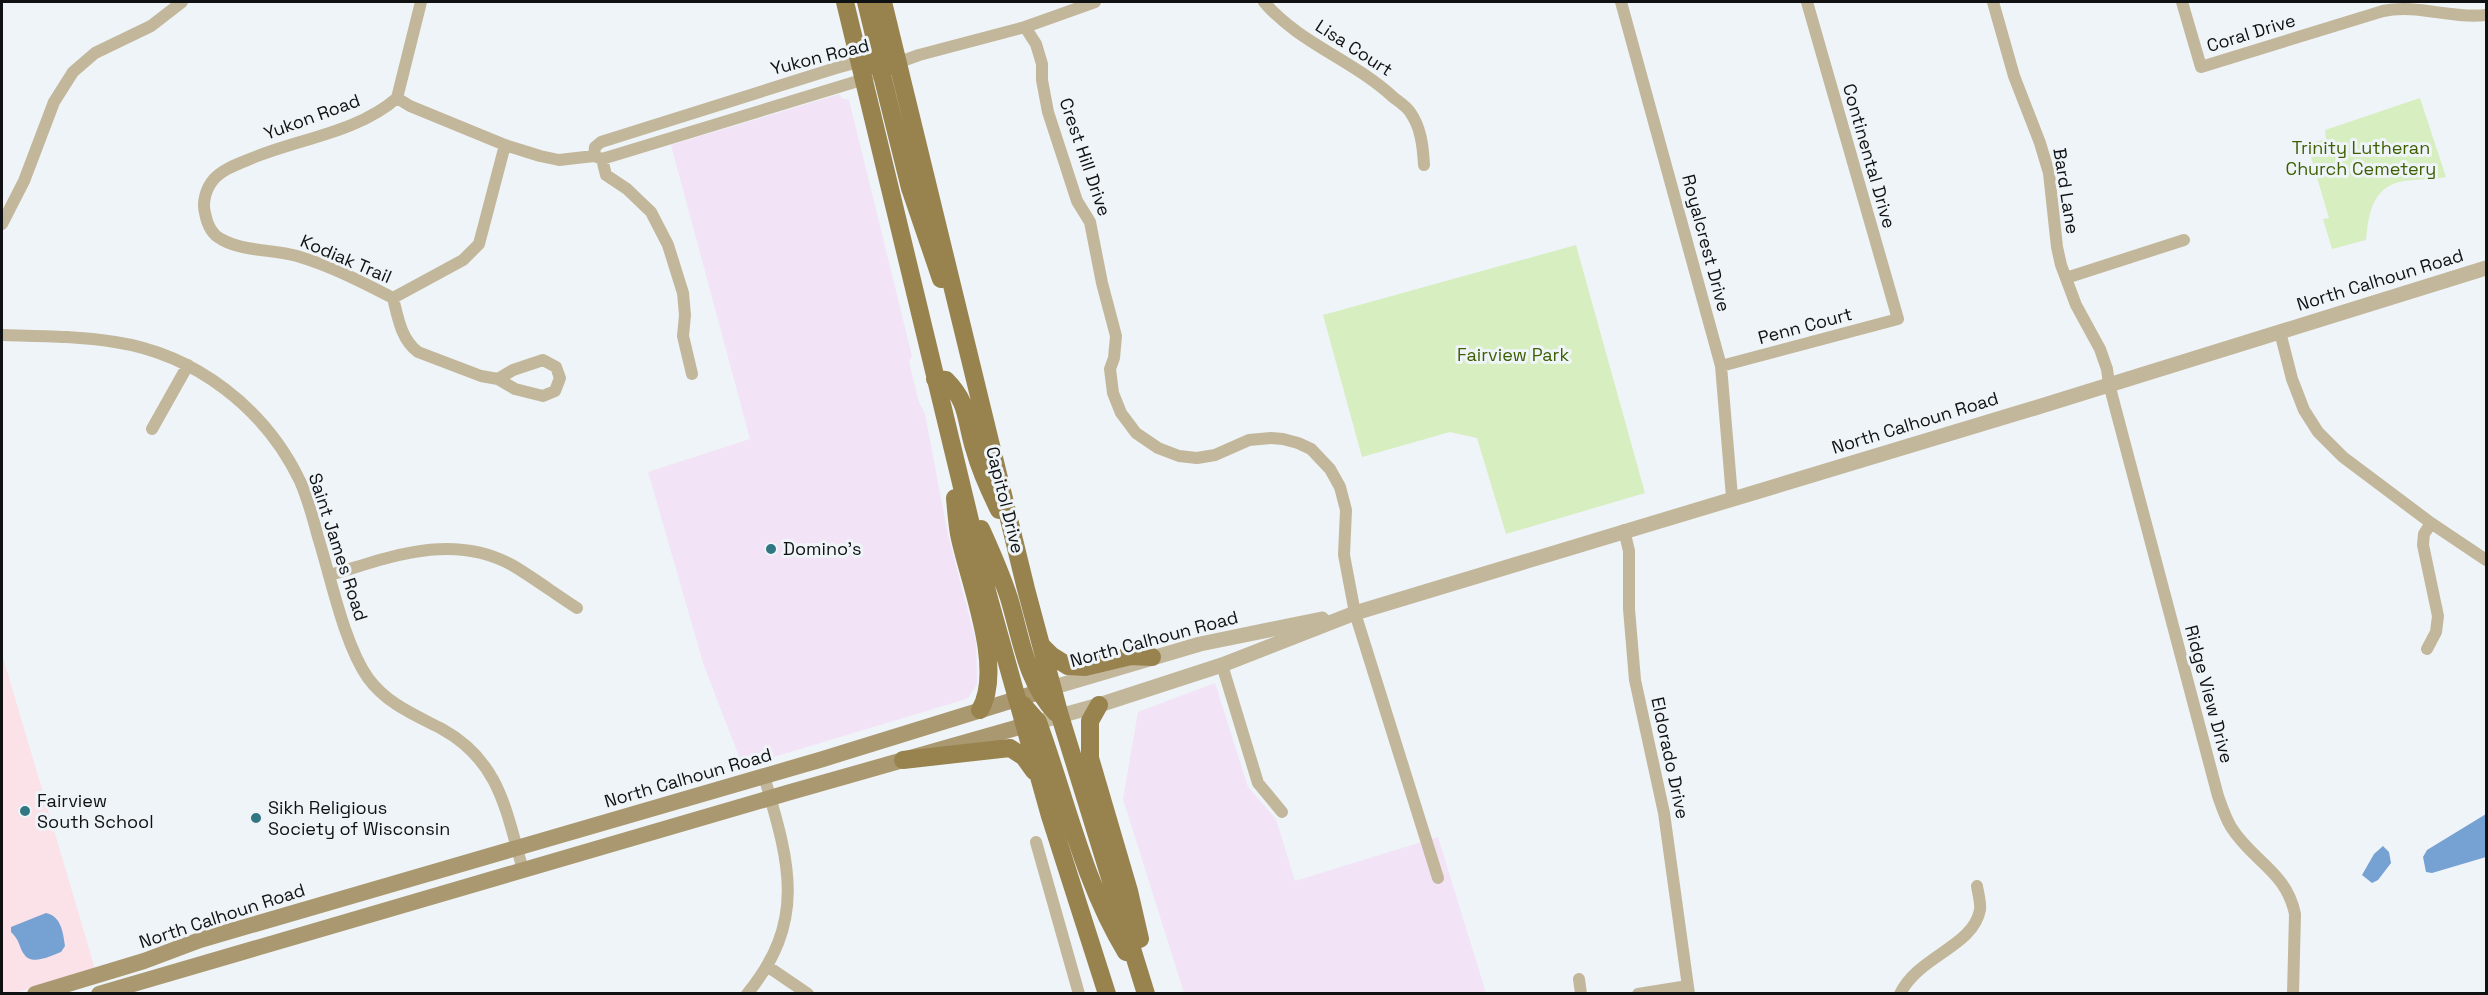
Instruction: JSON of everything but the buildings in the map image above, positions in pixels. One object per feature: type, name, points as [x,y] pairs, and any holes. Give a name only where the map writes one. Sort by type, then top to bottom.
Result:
[{"type":"main road","points":[[845,2],[879,63]]},
{"type":"main road","points":[[866,2],[879,63]]},
{"type":"main road","points":[[883,2],[879,63],[864,81],[988,595],[1018,698],[1031,724],[1092,886],[1108,923],[1143,985]]},
{"type":"main road","name":"Capitol Drive","points":[[879,63],[910,188],[931,253],[968,347],[1041,645],[1046,690]]},
{"type":"main road","points":[[935,379],[946,380],[958,392],[964,405],[973,447],[986,482],[1015,544]]},
{"type":"main road","points":[[949,436],[959,535],[988,652],[987,687],[980,710]]},
{"type":"main road","points":[[960,476],[1008,597],[1021,644],[1060,716],[1143,985]]},
{"type":"main road","points":[[1041,645],[1052,657],[1068,666],[1085,667],[1131,656],[1152,657]]},
{"type":"main road","name":"North Calhoun Road","points":[[35,993],[144,961],[200,940],[517,849],[1046,690]]},
{"type":"main road","points":[[1099,705],[1090,721],[1090,758],[1129,891],[1153,993]]},
{"type":"main road","points":[[1031,724],[1041,782],[1107,993]]},
{"type":"main road","name":"North Calhoun Road","points":[[99,993],[770,797],[1031,724]]},
{"type":"main road","points":[[903,760],[1010,748],[1024,757],[1041,782]]},
{"type":"street","points":[[2,224],[24,181],[63,84],[95,53],[151,26],[182,2]]},
{"type":"street","points":[[397,98],[421,2]]},
{"type":"street","name":"Yukon Road","points":[[598,157],[595,147],[601,142],[879,63],[1025,27],[1095,2]]},
{"type":"street","name":"Lisa Court","points":[[1264,2],[1298,33],[1377,82],[1410,112],[1423,142],[1424,165]]},
{"type":"street","name":"Royalcrest Drive","points":[[1621,2],[1721,366],[1732,497]]},
{"type":"street","name":"Continental Drive","points":[[1807,2],[1899,319]]},
{"type":"street","name":"Bard Lane","points":[[1993,2],[2014,76],[2049,173],[2057,247],[2066,278],[2076,305],[2100,350],[2107,369],[2109,384]]},
{"type":"street","name":"Coral Drive","points":[[2182,2],[2201,67],[2381,6],[2403,7],[2466,17],[2487,15]]},
{"type":"street","name":"Crest Hill Drive","points":[[1025,27],[1036,44],[1042,64],[1042,80],[1048,112],[1077,201],[1090,222],[1094,251],[1116,336],[1114,358],[1110,369],[1113,393],[1121,413],[1136,433],[1158,448],[1179,456],[1197,458],[1215,455],[1249,440],[1283,438],[1311,449],[1330,469],[1340,487],[1346,510],[1344,555],[1355,613],[1438,878]]},
{"type":"street","name":"Yukon Road","points":[[205,215],[203,206],[209,187],[215,178],[225,171],[258,156],[347,126],[389,106],[397,98],[410,106],[505,145],[559,160],[598,157],[864,81]]},
{"type":"street","name":"Kodiak Trail","points":[[205,215],[213,234],[231,244],[278,251],[318,263],[393,298],[463,260],[479,244],[505,145]]},
{"type":"street","points":[[598,157],[606,175],[627,189],[651,212],[668,245],[683,293],[685,315],[683,336],[692,374]]},
{"type":"street","points":[[2066,278],[2184,240]]},
{"type":"street","name":"North Calhoun Road","points":[[1031,724],[1099,705],[1222,665],[1355,613],[2487,268]]},
{"type":"street","points":[[393,298],[402,331],[410,345],[418,352],[543,396],[555,391],[560,378],[556,367],[543,360],[513,370],[498,379]]},
{"type":"street","name":"Penn Court","points":[[1721,366],[1899,319]]},
{"type":"street","points":[[2280,332],[2292,380],[2304,410],[2318,432],[2343,458],[2487,561]]},
{"type":"street","name":"Saint James Road","points":[[2,335],[117,342],[154,351],[188,365],[218,383],[264,425],[283,450],[306,498],[353,650],[369,679],[392,701],[444,730],[477,755],[496,785],[523,870]]},
{"type":"street","points":[[153,429],[188,365]]},
{"type":"street","name":"Ridge View Drive","points":[[2109,384],[2218,796],[2232,828],[2279,877],[2292,902],[2295,914],[2293,993]]},
{"type":"street","points":[[2427,649],[2436,632],[2438,616],[2423,545],[2424,534],[2431,523]]},
{"type":"street","name":"Eldorado Drive","points":[[1624,530],[1629,551],[1630,630],[1635,680],[1666,823],[1688,990]]},
{"type":"street","points":[[330,575],[410,551],[435,548],[466,550],[481,553],[511,565],[577,608]]},
{"type":"street","name":"North Calhoun Road","points":[[1046,690],[1152,657],[1233,636],[1355,613]]},
{"type":"street","points":[[1222,665],[1258,783],[1282,812]]},
{"type":"street","points":[[747,993],[767,966],[785,916],[789,888],[783,841],[764,776]]},
{"type":"street","points":[[1036,842],[1079,993]]},
{"type":"street","points":[[1900,993],[1916,972],[1969,933],[1980,908],[1977,886]]},
{"type":"street","points":[[767,966],[808,993]]},
{"type":"street","points":[[1579,979],[1581,993]]},
{"type":"street","points":[[1638,993],[1688,990]]},
{"type":"shaded area","points":[[840,94],[841,98],[849,100],[912,356],[909,362],[919,402],[925,414],[948,535],[976,642],[977,684],[969,697],[963,700],[747,765],[744,769],[704,666],[648,472],[750,439],[671,145]]},
{"type":"shaded area","name":"Fairview South School","points":[[2,654],[95,969],[11,994],[2,993]]},
{"type":"shaded area","points":[[1215,683],[1248,787],[1276,819],[1295,881],[1438,837],[1486,993],[1184,993],[1123,799],[1138,712]]},
{"type":"green space","name":"Trinity Lutheran Church Cemetery","points":[[2420,98],[2446,177],[2400,182],[2382,191],[2372,207],[2366,240],[2332,249],[2323,219],[2329,218],[2307,144],[2326,139],[2325,130]]},
{"type":"green space","name":"Fairview Park","points":[[1576,245],[1645,493],[1506,534],[1477,438],[1450,432],[1362,457],[1323,315]]},
{"type":"water","points":[[2486,814],[2486,857],[2432,873],[2426,872],[2423,857],[2427,850]]},
{"type":"water","points":[[2383,846],[2389,852],[2391,863],[2378,880],[2372,883],[2362,875],[2374,854]]},
{"type":"water","points":[[46,913],[58,921],[65,946],[61,952],[52,956],[36,960],[27,958],[11,932],[11,927]]},
{"type":"place","name":"Domino's","points":[[771,549]]},
{"type":"place","name":"Fairview South School","points":[[25,811]]},
{"type":"place","name":"Sikh Religious Society of Wisconsin","points":[[256,818]]}]
